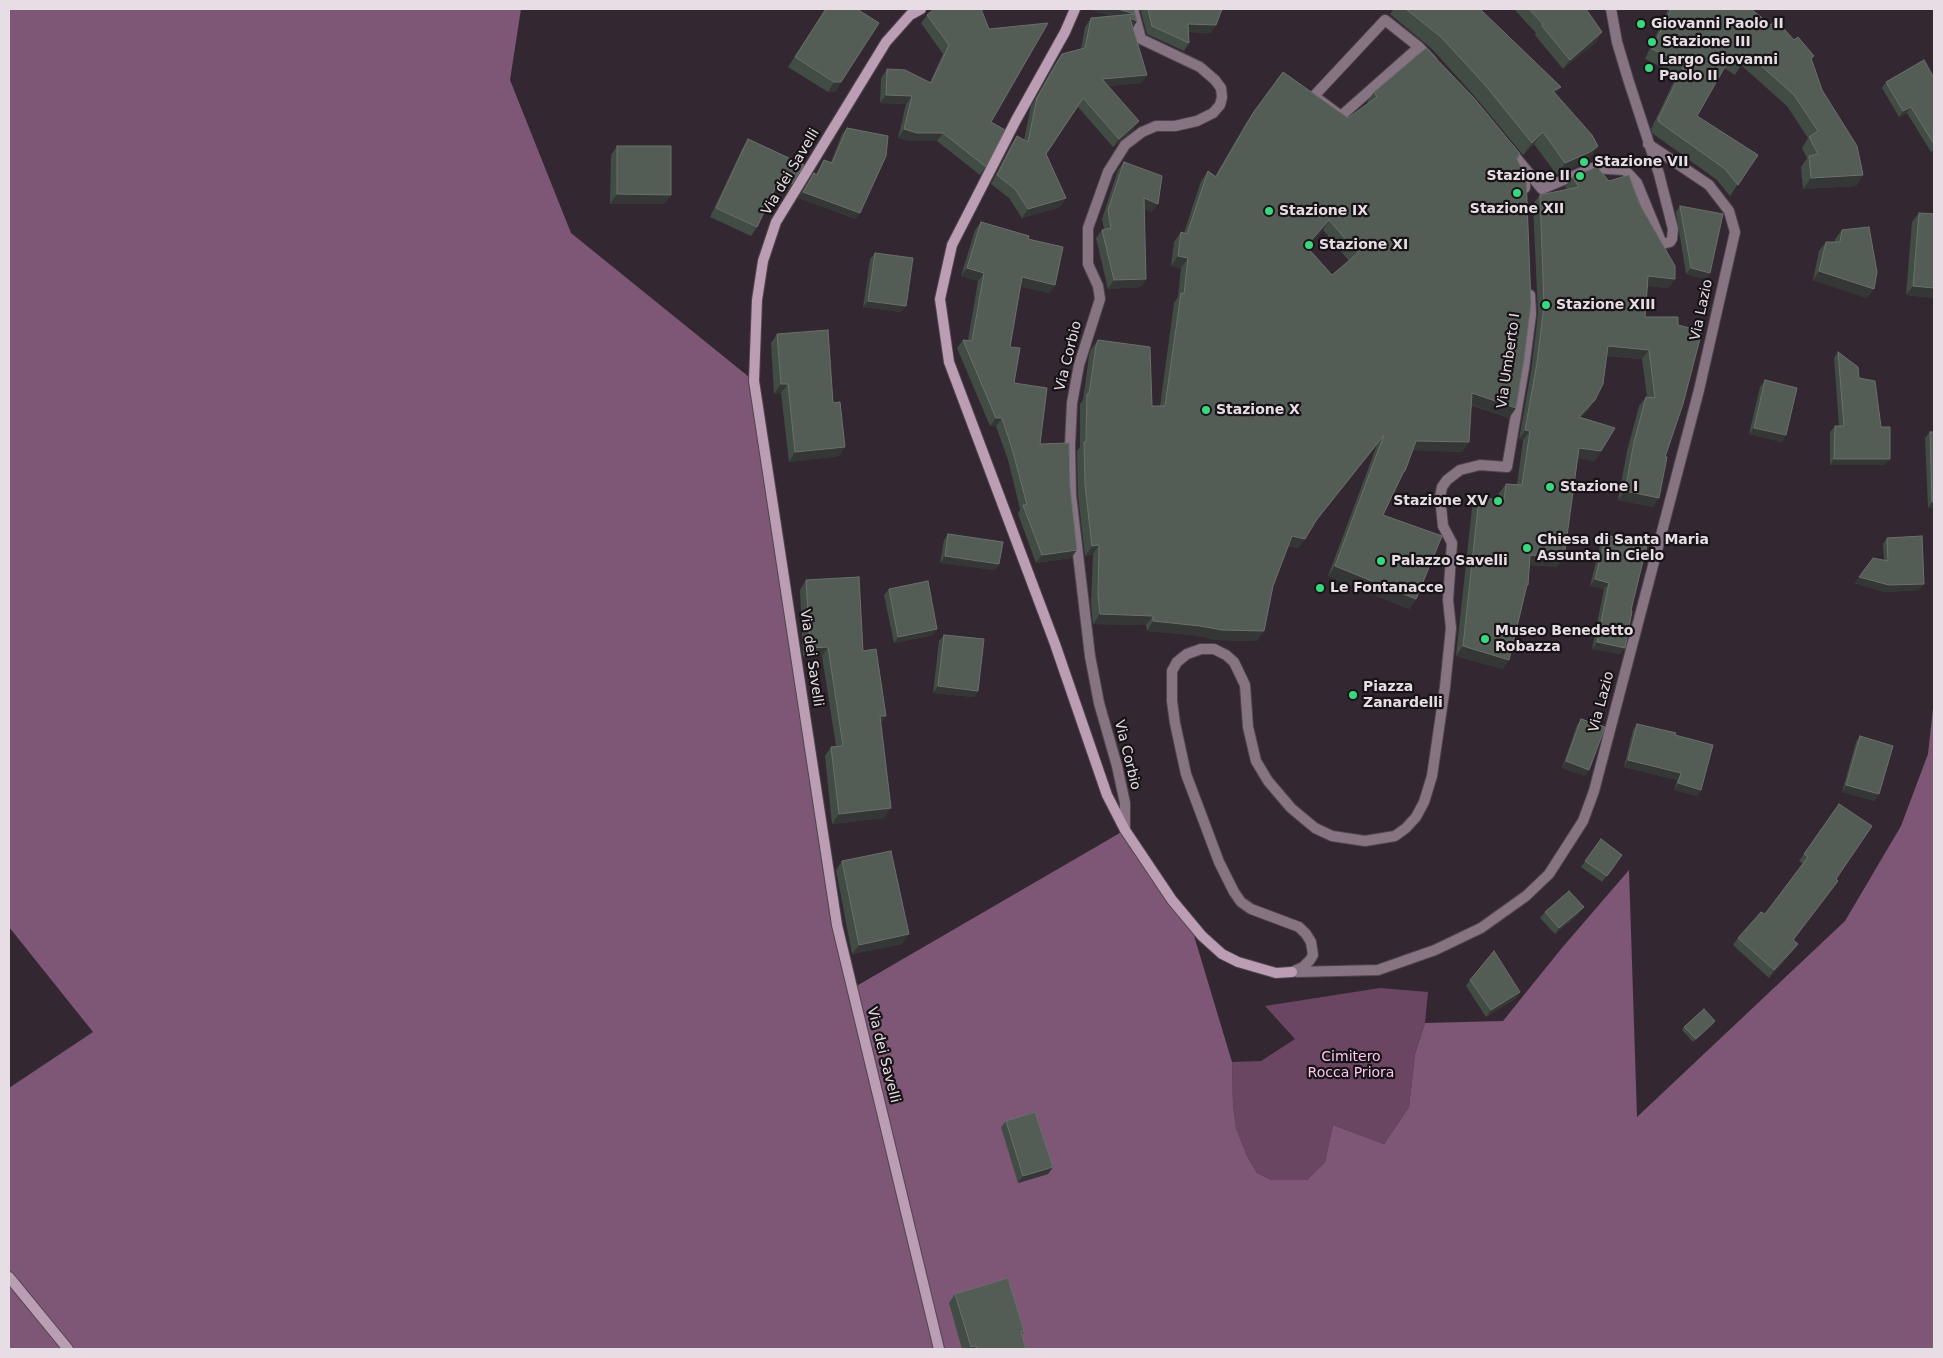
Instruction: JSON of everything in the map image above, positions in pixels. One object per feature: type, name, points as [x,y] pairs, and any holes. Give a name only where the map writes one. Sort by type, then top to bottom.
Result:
[{"type":"street","name":"Via dei Savelli","points":[[921,9],[910,15],[886,42],[776,222],[763,261],[757,300],[754,381],[838,925],[939,1349]]},
{"type":"street","points":[[1076,9],[952,245],[940,300],[950,362],[1045,617],[1108,795],[1125,830],[1172,900],[1202,936],[1222,954],[1238,962],[1276,973],[1292,972]]},
{"type":"street","name":"Via Corbio","points":[[1125,830],[1125,803],[1099,703],[1090,656],[1071,495],[1070,446],[1072,403],[1079,365],[1100,299],[1098,286],[1088,264],[1088,228],[1108,172],[1126,145],[1142,132],[1156,126],[1174,126],[1197,121],[1213,113],[1220,105],[1222,98],[1221,88],[1200,67],[1141,40],[1132,9]]},
{"type":"street","points":[[1500,138],[1542,190],[1592,168],[1625,170],[1637,184],[1662,244],[1670,242],[1673,229],[1659,174],[1617,42],[1611,9]]},
{"type":"street","points":[[1419,47],[1341,116],[1314,96],[1385,20],[1419,47],[1439,68]]},
{"type":"street","name":"Via Lazio","points":[[1292,972],[1378,970],[1435,950],[1481,928],[1526,896],[1549,874],[1582,821],[1594,791],[1700,390],[1728,256],[1735,232],[1730,211],[1709,185],[1648,144]]},
{"type":"street","points":[[1525,168],[1526,200]]},
{"type":"street","name":"Via Umberto I","points":[[1292,972],[1303,967],[1310,960],[1313,954],[1311,942],[1299,927],[1251,909],[1241,902],[1234,892],[1219,862],[1186,774],[1172,701],[1172,671],[1177,662],[1187,654],[1201,649],[1214,649],[1226,655],[1238,669],[1244,685],[1248,727],[1256,760],[1268,781],[1291,808],[1315,828],[1332,836],[1365,841],[1395,836],[1406,828],[1416,817],[1424,802],[1432,776],[1445,687],[1451,628],[1448,600],[1452,543],[1443,526],[1440,508],[1441,492],[1447,480],[1460,470],[1472,465],[1507,467],[1531,314],[1530,288]]},
{"type":"street","points":[[9,1277],[68,1349]]},
{"type":"green space","name":"Cimitero Rocca Priora","points":[[1380,988],[1428,992],[1425,1023],[1415,1054],[1409,1107],[1384,1144],[1333,1125],[1325,1162],[1307,1180],[1272,1180],[1257,1173],[1247,1156],[1236,1128],[1233,1104],[1232,1062],[1261,1061],[1295,1039],[1265,1006]]},
{"type":"shaded area","points":[[9,9],[521,9],[510,80],[571,233],[754,381],[821,816],[853,988],[1125,830],[1189,919],[1232,1062],[1233,1104],[1236,1128],[1247,1156],[1257,1173],[1272,1180],[1307,1180],[1325,1162],[1333,1125],[1384,1144],[1409,1107],[1415,1054],[1425,1023],[1503,1021],[1561,949],[1629,870],[1637,1117],[1845,921],[1901,826],[1928,754],[1934,699],[1934,1349],[9,1349],[9,1088],[93,1032],[9,927]]},
{"type":"building","points":[[826,9],[857,9],[879,23],[841,82],[834,82],[795,57]]},
{"type":"building","points":[[934,9],[981,9],[989,29],[1048,23],[991,122],[1005,130],[986,167],[943,133],[917,133],[904,129],[912,96],[886,95],[887,69],[905,70],[931,83],[949,45],[927,15]]},
{"type":"building","points":[[1118,9],[1134,9],[1135,14]]},
{"type":"building","points":[[1148,9],[1222,9],[1216,25],[1188,24],[1189,43],[1152,26]]},
{"type":"building","points":[[1406,9],[1480,9],[1561,87],[1553,91],[1592,135],[1598,146],[1590,152],[1565,163],[1543,132],[1532,143],[1486,86],[1441,37]]},
{"type":"building","points":[[1529,9],[1586,9],[1602,32],[1570,60],[1542,26],[1543,24]]},
{"type":"building","points":[[1671,9],[1751,9],[1771,25],[1775,19],[1794,40],[1798,37],[1814,56],[1811,58],[1822,90],[1857,146],[1863,175],[1811,178],[1809,156],[1818,154],[1809,137],[1818,131],[1794,95],[1748,54],[1742,64],[1731,56],[1697,116],[1758,155],[1738,185],[1725,169],[1659,122],[1658,119],[1685,64],[1652,49]]},
{"type":"building","points":[[1135,14],[1137,21],[1130,18],[1147,75],[1102,79],[1139,121],[1119,139],[1083,98],[1046,154],[1066,198],[1028,209],[1015,189],[997,175],[1017,136],[1028,142],[1037,98],[1062,54],[1085,48],[1091,18]]},
{"type":"building","points":[[1426,48],[1474,98],[1520,154],[1516,158],[1526,176],[1531,304],[1516,408],[1472,393],[1469,442],[1416,441],[1405,471],[1383,515],[1442,536],[1416,599],[1335,566],[1384,435],[1317,519],[1305,539],[1292,536],[1273,586],[1264,631],[1222,630],[1153,621],[1153,616],[1100,614],[1098,595],[1099,545],[1092,546],[1085,485],[1084,442],[1086,442],[1087,394],[1089,394],[1098,340],[1150,347],[1152,406],[1165,406],[1181,293],[1184,294],[1188,258],[1178,256],[1181,232],[1187,234],[1208,171],[1216,177],[1253,113],[1283,72],[1348,118],[1377,97],[1374,92]],"holes":[[[1329,220],[1358,253],[1332,275],[1306,246]]]},
{"type":"building","points":[[1924,60],[1934,78],[1934,144],[1911,107],[1903,111],[1886,82]]},
{"type":"building","points":[[847,128],[888,136],[886,156],[860,213],[803,192],[814,173],[817,175],[824,160],[832,163]]},
{"type":"building","points":[[748,139],[804,165],[792,184],[779,180],[757,227],[716,208]]},
{"type":"building","points":[[617,146],[671,146],[671,195],[617,194]]},
{"type":"building","points":[[1124,162],[1162,176],[1158,204],[1144,198],[1146,279],[1114,280],[1102,230],[1111,228],[1108,210]]},
{"type":"building","points":[[1597,167],[1609,181],[1629,175],[1639,203],[1675,266],[1675,279],[1648,276],[1645,317],[1678,317],[1678,325],[1702,331],[1683,404],[1665,457],[1667,457],[1659,498],[1625,491],[1634,442],[1646,397],[1655,398],[1649,350],[1608,346],[1603,384],[1595,400],[1579,417],[1615,428],[1601,451],[1579,448],[1564,558],[1530,555],[1528,585],[1509,660],[1463,646],[1479,498],[1504,500],[1506,484],[1522,485],[1530,431],[1525,430],[1537,363],[1544,305],[1540,195],[1579,187],[1572,177]]},
{"type":"building","points":[[1680,206],[1723,214],[1710,273],[1691,268]]},
{"type":"building","points":[[1919,213],[1934,214],[1934,288],[1913,286]]},
{"type":"building","points":[[981,222],[1029,236],[1028,239],[1063,247],[1055,285],[1022,277],[1010,347],[1020,348],[1014,383],[1047,388],[1040,444],[1069,443],[1070,487],[1077,550],[1042,555],[1023,505],[1027,505],[1002,418],[996,418],[963,340],[972,341],[984,273],[967,268]]},
{"type":"building","points":[[1869,227],[1877,272],[1874,289],[1819,271],[1826,242],[1840,242],[1842,230]]},
{"type":"building","points":[[875,253],[913,258],[906,306],[868,301]]},
{"type":"building","points":[[828,330],[833,403],[840,402],[845,447],[795,452],[788,384],[781,384],[777,334]]},
{"type":"building","points":[[1838,352],[1858,367],[1859,378],[1875,381],[1881,427],[1890,427],[1890,459],[1834,459],[1835,426],[1844,426]]},
{"type":"building","points":[[1765,380],[1797,388],[1786,435],[1754,428]]},
{"type":"building","points":[[1930,432],[1934,432],[1934,502],[1932,502]]},
{"type":"building","points":[[948,534],[1003,542],[999,564],[945,556]]},
{"type":"building","points":[[1606,535],[1647,545],[1631,610],[1625,648],[1597,642],[1609,583],[1595,579]]},
{"type":"building","points":[[1922,536],[1924,584],[1889,585],[1859,577],[1873,558],[1888,561],[1887,538]]},
{"type":"building","points":[[859,577],[863,651],[876,649],[886,716],[880,716],[891,808],[839,814],[831,747],[843,746],[828,647],[810,648],[806,580]]},
{"type":"building","points":[[928,581],[937,629],[898,637],[889,589]]},
{"type":"building","points":[[944,635],[984,639],[978,691],[938,686]]},
{"type":"building","points":[[1581,719],[1605,727],[1589,770],[1566,761]]},
{"type":"building","points":[[1637,724],[1676,733],[1675,735],[1713,745],[1701,790],[1678,783],[1681,773],[1628,760]]},
{"type":"building","points":[[1860,736],[1893,746],[1879,794],[1846,785]]},
{"type":"building","points":[[1839,804],[1872,826],[1836,879],[1838,881],[1793,940],[1798,944],[1774,970],[1738,938],[1761,912],[1765,914],[1808,857],[1804,854]]},
{"type":"building","points":[[1601,839],[1622,855],[1607,876],[1585,861]]},
{"type":"building","points":[[891,851],[909,934],[859,945],[842,861]]},
{"type":"building","points":[[1569,891],[1584,907],[1559,928],[1545,912]]},
{"type":"building","points":[[1494,951],[1520,992],[1491,1010],[1470,980]]},
{"type":"building","points":[[1704,1009],[1715,1021],[1696,1039],[1684,1027]]},
{"type":"building","points":[[1035,1112],[1053,1167],[1023,1176],[1006,1121]]},
{"type":"building","points":[[1008,1278],[1024,1331],[1021,1332],[1026,1349],[977,1349],[976,1346],[971,1347],[955,1294]]},
{"type":"place","name":"Giovanni Paolo II","points":[[1641,24]]},
{"type":"place","name":"Stazione III","points":[[1652,42]]},
{"type":"place","name":"Largo Giovanni Paolo II","points":[[1649,68]]},
{"type":"place","name":"Stazione VII","points":[[1584,162]]},
{"type":"place","name":"Stazione II","points":[[1580,176]]},
{"type":"place","name":"Stazione XII","points":[[1517,193]]},
{"type":"place","name":"Stazione IX","points":[[1269,211]]},
{"type":"place","name":"Stazione XI","points":[[1309,245]]},
{"type":"place","name":"Stazione XIII","points":[[1546,305]]},
{"type":"place","name":"Stazione X","points":[[1206,410]]},
{"type":"place","name":"Stazione I","points":[[1550,487]]},
{"type":"place","name":"Stazione XV","points":[[1498,501]]},
{"type":"place","name":"Chiesa di Santa Maria Assunta in Cielo","points":[[1527,548]]},
{"type":"place","name":"Palazzo Savelli","points":[[1381,561]]},
{"type":"place","name":"Le Fontanacce","points":[[1320,588]]},
{"type":"place","name":"Museo Benedetto Robazza","points":[[1485,639]]},
{"type":"place","name":"Piazza Zanardelli","points":[[1353,695]]}]
